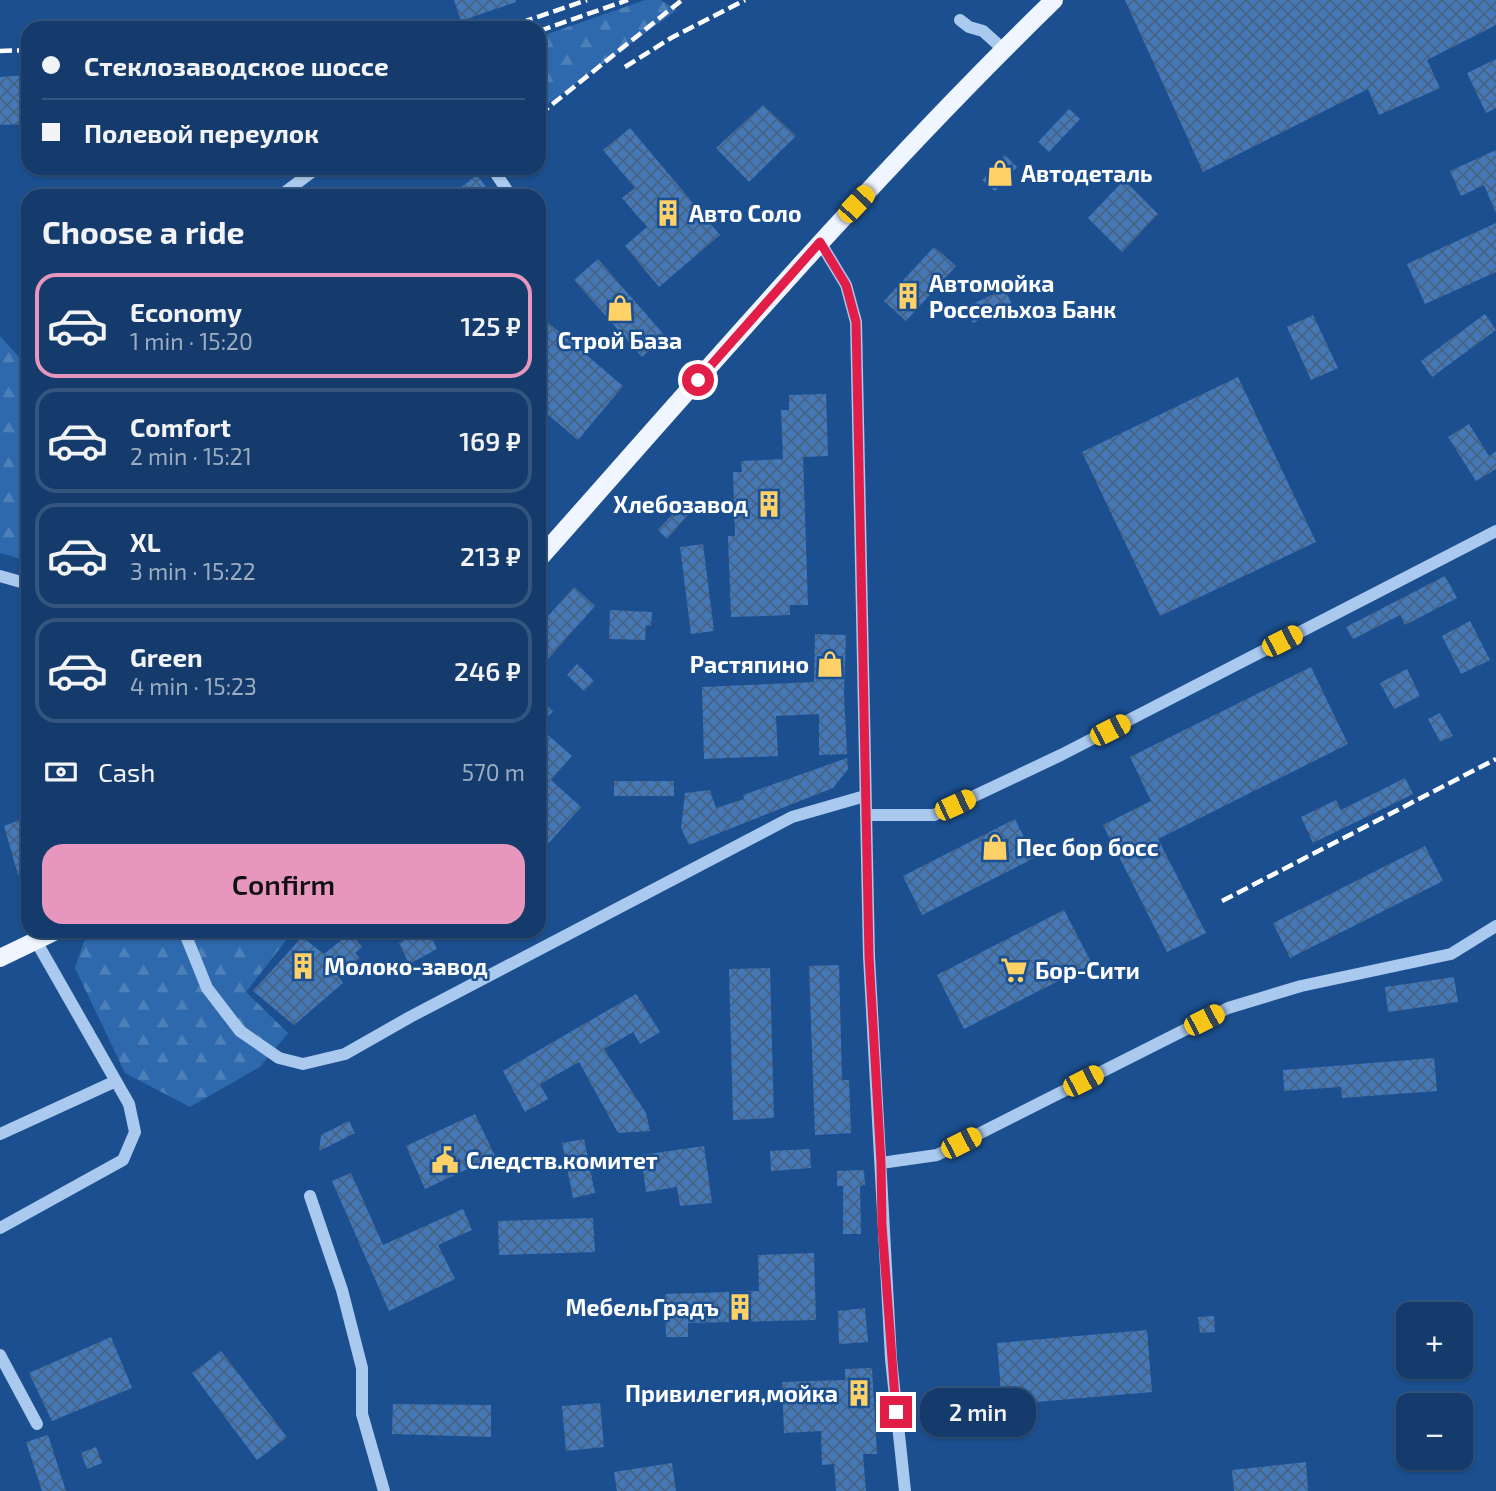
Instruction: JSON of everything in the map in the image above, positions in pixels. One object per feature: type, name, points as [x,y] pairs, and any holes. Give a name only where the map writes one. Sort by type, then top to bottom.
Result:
[{"type":"main road","points":[[546,551],[820,242],[1003,49],[1054,0]]},
{"type":"main road","points":[[0,958],[43,938]]},
{"type":"street","points":[[960,20],[969,27],[983,31],[1003,49]]},
{"type":"street","points":[[289,189],[308,175]]},
{"type":"street","points":[[820,242],[846,285],[856,322],[869,956],[891,1359],[905,1491]]},
{"type":"street","points":[[866,815],[934,815],[1061,755],[1496,531]]},
{"type":"street","points":[[0,576],[21,582]]},
{"type":"street","points":[[187,938],[207,988],[240,1031],[279,1058],[303,1064],[345,1054],[410,1017],[792,817],[865,796]]},
{"type":"street","points":[[881,1163],[937,1155],[1228,1008],[1301,986],[1451,954],[1496,926]]},
{"type":"street","points":[[0,1228],[122,1160],[135,1132],[129,1104],[36,942]]},
{"type":"street","points":[[0,1134],[116,1081]]},
{"type":"street","points":[[310,1196],[342,1290],[362,1368],[362,1414],[384,1491]]},
{"type":"street","points":[[0,1355],[37,1424]]},
{"type":"green space","points":[[645,0],[661,0],[677,10],[546,105],[546,35]]},
{"type":"green space","points":[[0,336],[21,359],[21,559],[0,553]]},
{"type":"green space","points":[[90,938],[286,938],[246,992],[288,1033],[260,1067],[190,1107],[125,1073],[75,968],[84,941]]},
{"type":"building","points":[[454,0],[516,0],[516,2],[461,21]]},
{"type":"building","points":[[1125,0],[1496,0],[1496,25],[1427,60],[1440,88],[1379,115],[1368,89],[1203,172]]},
{"type":"building","points":[[1496,59],[1496,108],[1486,113],[1467,73]]},
{"type":"building","points":[[21,76],[21,124],[0,125],[0,77]]},
{"type":"building","points":[[763,105],[796,136],[749,182],[716,148]]},
{"type":"building","points":[[1069,109],[1080,119],[1049,152],[1038,142]]},
{"type":"building","name":"Авто Соло","points":[[630,128],[720,235],[659,287],[625,246],[647,227],[622,198],[635,188],[603,150]]},
{"type":"building","points":[[1496,150],[1496,213],[1484,185],[1461,196],[1450,171]]},
{"type":"building","name":"Автодеталь","points":[[1005,155],[1017,167],[995,191],[982,180]]},
{"type":"building","points":[[477,175],[488,189],[459,189]]},
{"type":"building","points":[[1124,180],[1158,214],[1122,252],[1088,218]]},
{"type":"building","points":[[1496,223],[1496,272],[1425,304],[1407,264]]},
{"type":"building","points":[[934,247],[956,266],[906,321],[884,301]]},
{"type":"building","name":"Строй База","points":[[598,259],[665,336],[642,357],[574,280]]},
{"type":"building","points":[[1005,289],[1012,305],[973,323],[966,307]]},
{"type":"building","points":[[1485,314],[1496,330],[1432,377],[1421,361]]},
{"type":"building","points":[[1313,315],[1338,368],[1311,380],[1287,327]]},
{"type":"building","points":[[546,321],[623,386],[578,440],[546,413]]},
{"type":"building","points":[[1238,377],[1316,542],[1160,616],[1082,452]]},
{"type":"building","name":"Хлебозавод","points":[[826,394],[828,456],[803,457],[808,605],[790,605],[790,615],[731,617],[728,536],[735,536],[733,472],[742,472],[741,461],[783,459],[781,410],[789,410],[789,395]]},
{"type":"building","points":[[1469,424],[1489,456],[1496,451],[1496,469],[1476,481],[1448,437]]},
{"type":"building","points":[[680,506],[689,514],[667,539],[658,530]]},
{"type":"building","points":[[703,544],[714,631],[691,634],[680,547]]},
{"type":"building","points":[[1445,576],[1457,598],[1405,625],[1400,615],[1353,639],[1346,627]]},
{"type":"building","points":[[574,587],[595,606],[546,661],[546,618]]},
{"type":"building","points":[[610,610],[652,612],[651,626],[646,625],[645,640],[609,639]]},
{"type":"building","points":[[1470,621],[1490,660],[1461,674],[1442,636]]},
{"type":"building","points":[[815,634],[846,635],[844,694],[847,754],[819,755],[819,714],[776,716],[778,756],[704,759],[702,687],[814,682]]},
{"type":"building","points":[[577,664],[594,681],[584,691],[567,675]]},
{"type":"building","points":[[1311,667],[1348,744],[1158,839],[1206,933],[1167,952],[1103,825],[1151,801],[1130,757]]},
{"type":"building","points":[[1407,669],[1420,696],[1394,709],[1380,683]]},
{"type":"building","points":[[546,704],[553,711],[546,719]]},
{"type":"building","points":[[1440,713],[1453,736],[1440,742],[1428,719]]},
{"type":"building","points":[[546,733],[572,756],[551,780],[581,807],[546,846]]},
{"type":"building","points":[[847,758],[848,769],[833,788],[689,845],[681,828],[685,793],[710,790],[716,808],[744,799],[743,795]]},
{"type":"building","points":[[1405,778],[1413,794],[1313,843],[1301,817],[1336,800],[1341,810]]},
{"type":"building","points":[[614,781],[674,781],[674,796],[614,796]]},
{"type":"building","points":[[1015,819],[1034,858],[922,915],[903,876]]},
{"type":"building","points":[[21,820],[21,874],[18,875],[4,826]]},
{"type":"building","points":[[1425,846],[1443,881],[1290,958],[1273,923]]},
{"type":"building","name":"Бор-Сити","points":[[1064,910],[1092,964],[964,1029],[937,975]]},
{"type":"building","name":"Молоко-завод","points":[[301,938],[324,954],[344,938],[354,938],[362,947],[355,953],[360,958],[338,976],[343,983],[294,1025],[253,991]]},
{"type":"building","points":[[409,938],[432,938],[437,949],[409,964],[399,943]]},
{"type":"building","points":[[839,965],[842,1080],[849,1080],[851,1133],[815,1135],[809,966]]},
{"type":"building","points":[[770,968],[774,1118],[733,1120],[729,969]]},
{"type":"building","points":[[1454,977],[1458,1002],[1388,1012],[1385,987]]},
{"type":"building","points":[[636,994],[660,1032],[640,1044],[633,1032],[604,1049],[646,1113],[650,1131],[618,1133],[579,1062],[540,1084],[548,1099],[525,1112],[503,1071]]},
{"type":"building","points":[[1434,1058],[1437,1091],[1342,1098],[1341,1087],[1284,1091],[1283,1070]]},
{"type":"building","points":[[475,1114],[495,1156],[425,1189],[406,1146]]},
{"type":"building","points":[[349,1121],[355,1133],[319,1151],[321,1135]]},
{"type":"building","points":[[584,1139],[595,1193],[573,1198],[562,1143]]},
{"type":"building","points":[[704,1146],[712,1203],[680,1206],[677,1187],[646,1192],[641,1155]]},
{"type":"building","points":[[810,1149],[811,1168],[771,1171],[770,1151]]},
{"type":"building","points":[[864,1170],[865,1185],[860,1186],[861,1234],[843,1234],[843,1186],[837,1186],[837,1171]]},
{"type":"building","points":[[351,1173],[383,1245],[463,1209],[472,1230],[438,1245],[455,1279],[389,1311],[332,1181]]},
{"type":"building","points":[[593,1218],[595,1252],[499,1255],[498,1221]]},
{"type":"building","name":"МебельГрадъ","points":[[814,1253],[816,1320],[688,1323],[688,1337],[666,1337],[665,1294],[759,1291],[758,1255]]},
{"type":"building","points":[[865,1308],[868,1342],[839,1344],[838,1311]]},
{"type":"building","points":[[1214,1316],[1215,1332],[1200,1333],[1198,1317]]},
{"type":"building","points":[[1147,1330],[1152,1392],[1002,1405],[997,1343]]},
{"type":"building","points":[[111,1337],[132,1388],[52,1421],[29,1373]]},
{"type":"building","points":[[221,1351],[287,1437],[257,1460],[192,1373]]},
{"type":"building","points":[[872,1368],[877,1454],[863,1454],[866,1491],[836,1491],[834,1464],[822,1465],[821,1431],[784,1433],[782,1382],[845,1380],[845,1369]]},
{"type":"building","points":[[600,1403],[604,1447],[566,1451],[562,1406]]},
{"type":"building","points":[[393,1404],[491,1405],[491,1437],[392,1434]]},
{"type":"building","points":[[48,1435],[66,1491],[42,1491],[26,1442]]},
{"type":"building","points":[[96,1447],[102,1463],[87,1469],[81,1453]]},
{"type":"building","points":[[1306,1462],[1308,1491],[1234,1491],[1232,1470]]},
{"type":"building","points":[[672,1463],[676,1491],[617,1491],[614,1472]]},
{"type":"railway","points":[[526,21],[587,0]]},
{"type":"railway","points":[[546,29],[628,0]]},
{"type":"railway","points":[[546,109],[682,0]]},
{"type":"railway","points":[[625,67],[671,38],[745,0]]},
{"type":"railway","points":[[0,51],[21,50]]},
{"type":"railway","points":[[1222,901],[1496,759]]},
{"type":"place","name":"Автодеталь","points":[[1000,173]]},
{"type":"place","name":"Авто Соло","points":[[668,213]]},
{"type":"place","name":"Автомойка Россельхоз Банк","points":[[908,296]]},
{"type":"place","name":"Строй База","points":[[620,308]]},
{"type":"place","name":"Хлебозавод","points":[[769,504]]},
{"type":"place","name":"Растяпино","points":[[830,664]]},
{"type":"place","name":"Пес бор босс","points":[[995,847]]},
{"type":"place","name":"Молоко-завод","points":[[303,966]]},
{"type":"place","name":"Бор-Сити","points":[[1014,970]]},
{"type":"place","name":"Следств.комитет","points":[[445,1160]]},
{"type":"place","name":"МебельГрадъ","points":[[740,1307]]},
{"type":"place","name":"Привилегия,мойка","points":[[859,1393]]},
{"type":"route","points":[[698,380],[820,242],[846,285],[856,322],[869,956],[882,1225],[896,1412]]}]
